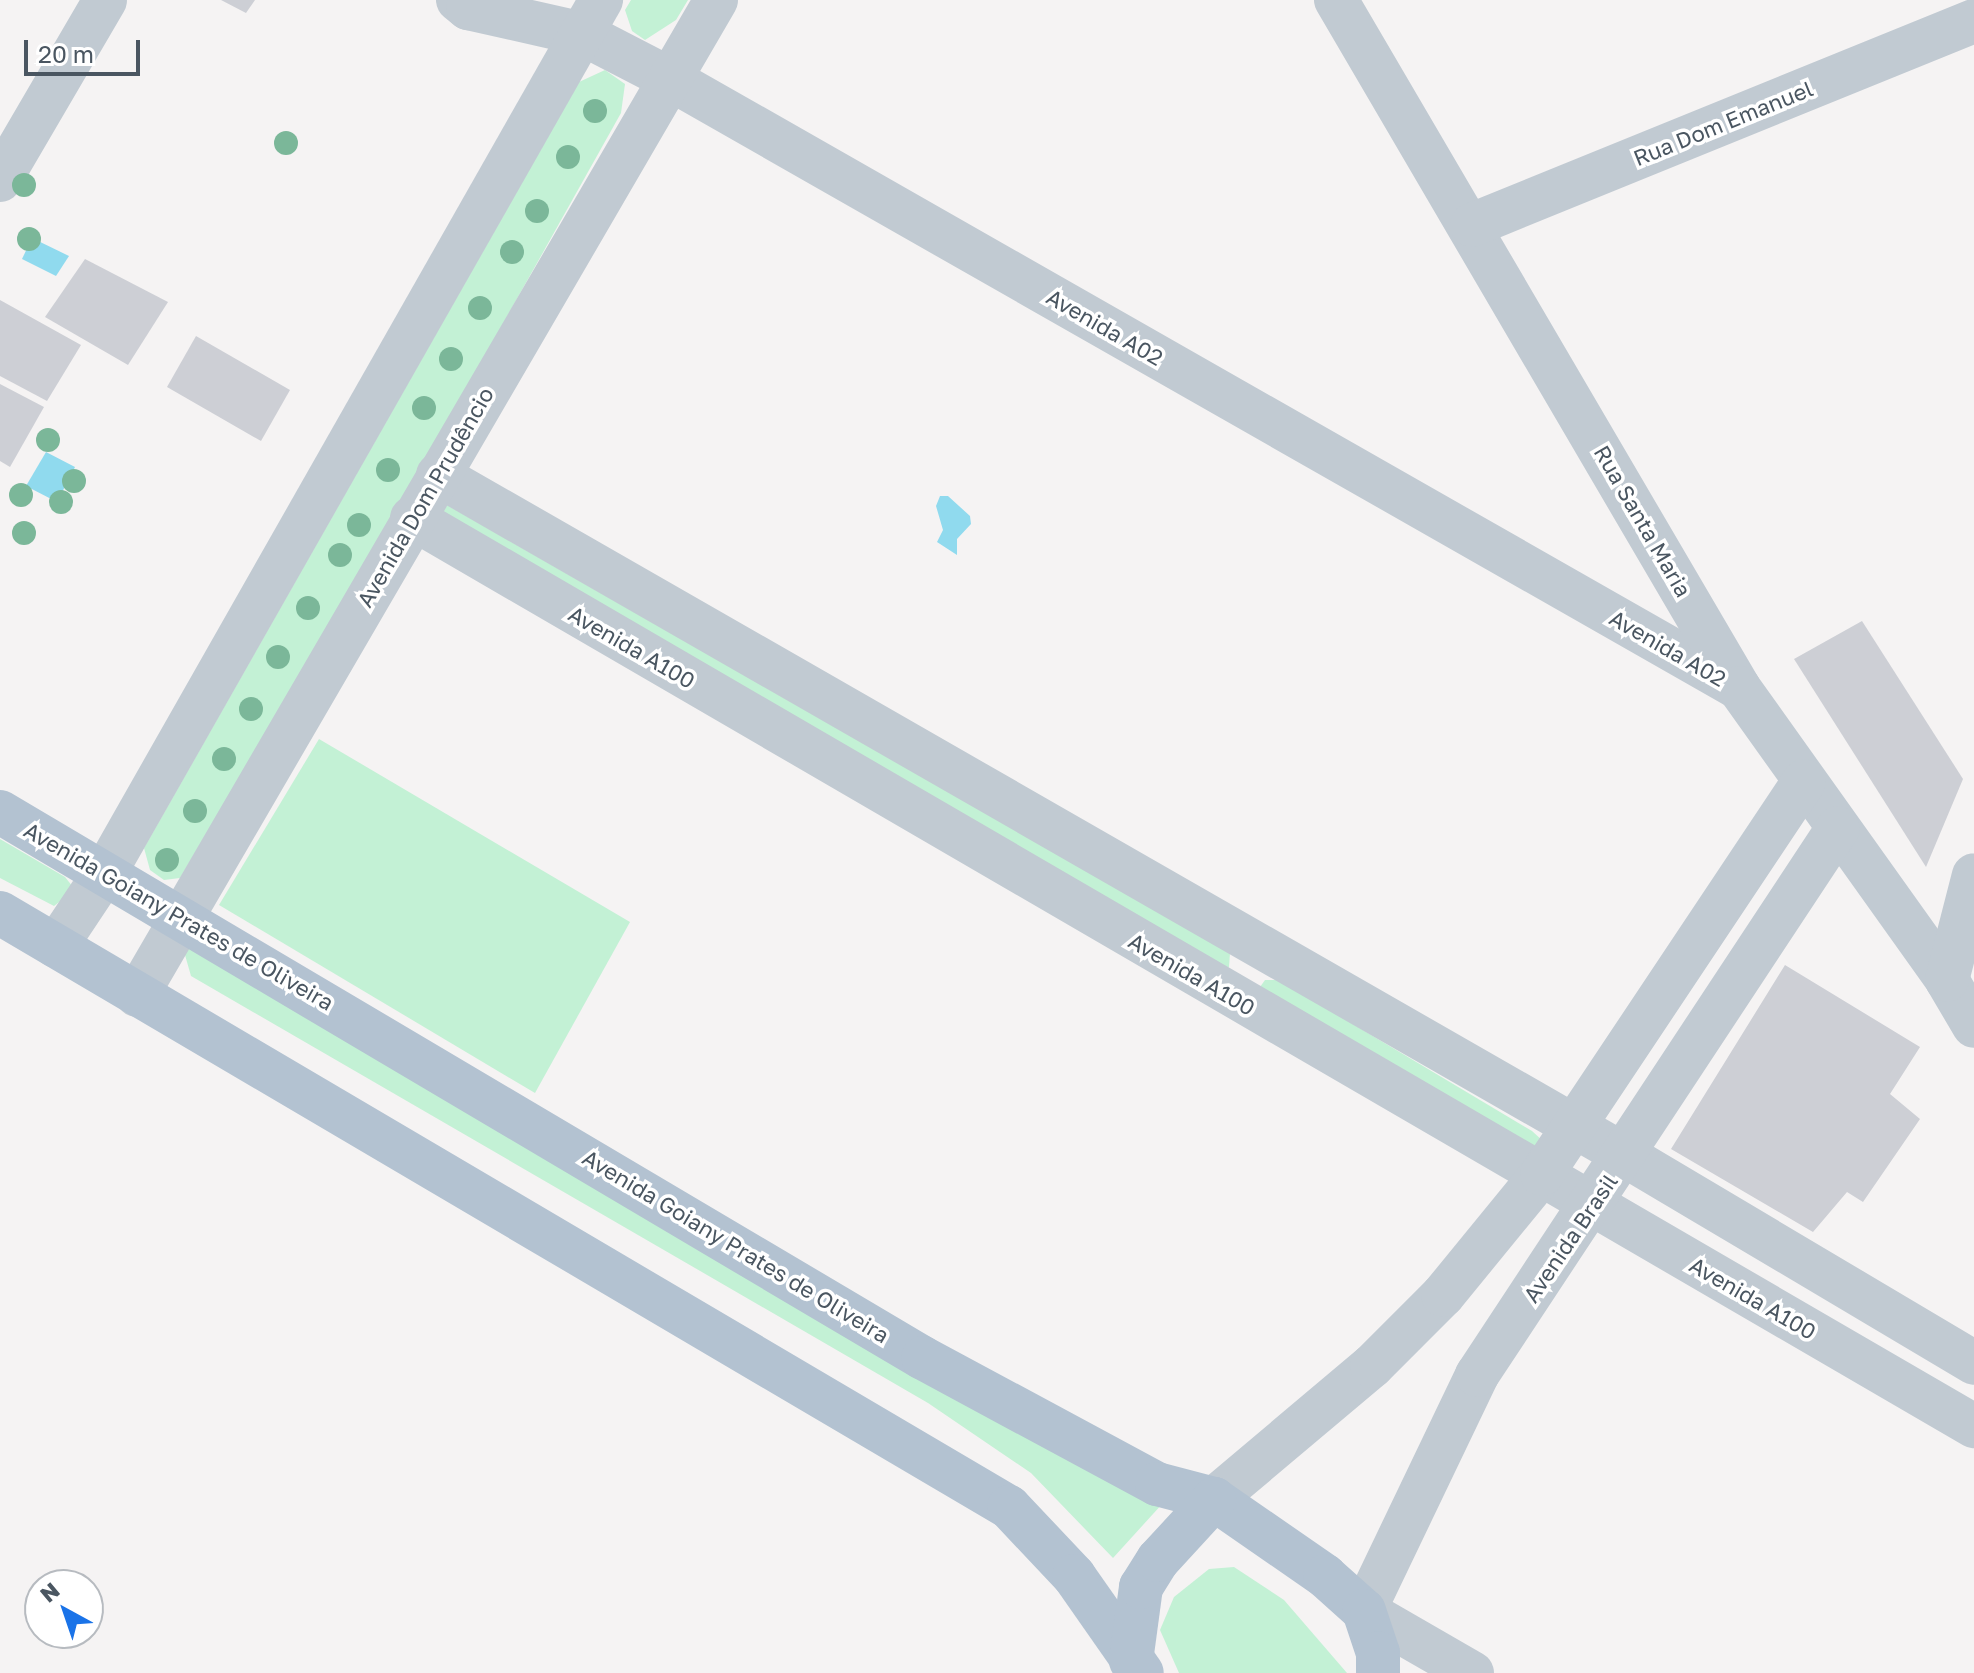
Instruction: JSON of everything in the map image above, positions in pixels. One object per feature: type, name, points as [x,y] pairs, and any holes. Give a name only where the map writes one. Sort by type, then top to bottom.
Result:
[{"type":"main road","name":"Avenida Goiany Prates de Oliveira","points":[[0,812],[106,871],[923,1358],[1157,1484],[1214,1499],[1325,1576],[1364,1611]]},
{"type":"main road","points":[[0,913],[1009,1507],[1074,1576],[1136,1667]]},
{"type":"main road","points":[[1136,1667],[1141,1587],[1158,1560],[1214,1499]]},
{"type":"main road","points":[[1364,1611],[1378,1653],[1378,1673]]},
{"type":"street","points":[[0,180],[105,0]]},
{"type":"street","name":"Avenida A02","points":[[458,0],[468,8],[592,17],[670,79],[1739,688]]},
{"type":"street","name":"Avenida Dom Prudêncio","points":[[137,995],[716,0]]},
{"type":"street","name":"Rua Santa Maria","points":[[1336,0],[1472,225],[1739,688],[1947,980],[1974,1026]]},
{"type":"street","points":[[56,946],[106,871],[592,17]]},
{"type":"street","name":"Rua Dom Emanuel","points":[[1472,225],[1974,21]]},
{"type":"street","points":[[438,475],[1626,1156],[1974,1363]]},
{"type":"street","name":"Avenida A100","points":[[412,518],[1227,996],[1542,1174],[1974,1426]]},
{"type":"street","points":[[1214,1499],[1372,1366],[1443,1295],[1542,1174],[1804,781]]},
{"type":"street","name":"Avenida Brasil","points":[[1364,1611],[1477,1375],[1590,1204],[1626,1156],[1838,828]]},
{"type":"street","points":[[1947,980],[1974,875]]},
{"type":"street","points":[[1227,996],[1255,942]]},
{"type":"street","name":"Avenida Goiany Prates de Oliveira","points":[[1364,1611],[1472,1673]]},
{"type":"green space","points":[[631,0],[688,0],[676,20],[645,40],[632,31],[625,10]]},
{"type":"green space","points":[[605,70],[625,84],[621,113],[392,522],[180,878],[164,880],[150,870],[144,848],[579,82]]},
{"type":"green space","points":[[447,505],[1230,953],[1229,967],[1219,972],[441,516]]},
{"type":"green space","points":[[319,739],[630,922],[535,1093],[219,905]]},
{"type":"green space","points":[[0,839],[65,877],[73,887],[67,896],[54,906],[0,878]]},
{"type":"green space","points":[[192,940],[1163,1503],[1113,1558],[1031,1473],[928,1403],[191,976],[183,948]]},
{"type":"green space","points":[[1265,980],[1279,980],[1532,1131],[1543,1141],[1537,1153],[1260,987]]},
{"type":"green space","points":[[1234,1567],[1284,1600],[1347,1673],[1179,1673],[1160,1630],[1174,1597],[1209,1569]]},
{"type":"water","points":[[32,238],[69,256],[56,276],[22,259]]},
{"type":"water","points":[[46,452],[75,467],[57,502],[26,486]]},
{"type":"water","points":[[940,496],[948,496],[970,516],[971,524],[957,539],[957,555],[937,542],[943,530],[936,506]]},
{"type":"building","points":[[221,0],[255,0],[246,13]]},
{"type":"building","points":[[85,259],[168,302],[128,365],[45,317]]},
{"type":"building","points":[[0,300],[81,345],[47,401],[0,376]]},
{"type":"building","points":[[196,336],[290,390],[261,441],[167,387]]},
{"type":"building","points":[[0,384],[44,407],[10,467],[0,461]]},
{"type":"building","points":[[1862,621],[1963,779],[1926,867],[1794,659]]},
{"type":"building","points":[[1785,965],[1920,1047],[1890,1094],[1920,1119],[1863,1202],[1847,1192],[1813,1232],[1671,1149]]}]
